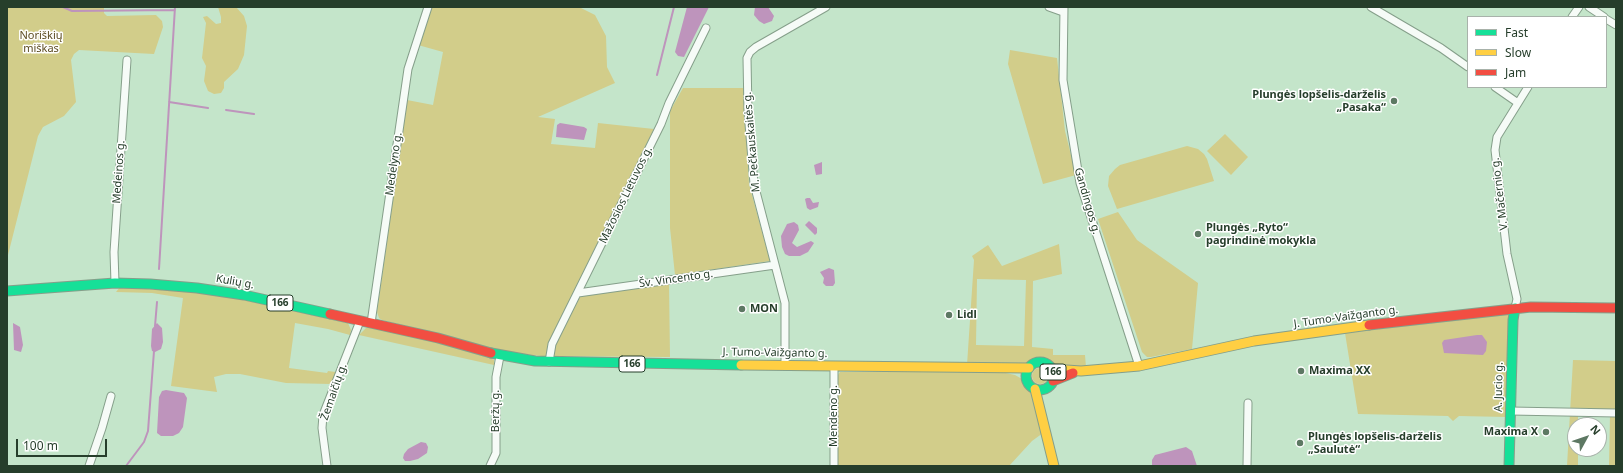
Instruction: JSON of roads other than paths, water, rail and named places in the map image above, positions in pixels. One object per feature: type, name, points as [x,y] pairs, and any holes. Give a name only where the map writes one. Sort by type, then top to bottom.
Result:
[{"type":"main road","name":"Kulių g.","points":[[7,291],[115,283],[175,285],[221,291],[438,338],[500,356],[549,362]]},
{"type":"main road","name":"J. Tumo-Vaižganto g.","points":[[1052,369],[1081,372],[1139,366],[1268,339],[1344,328],[1515,308],[1616,308]]},
{"type":"main road","name":"A. Jucio g.","points":[[1509,466],[1513,320],[1515,308]]},
{"type":"main road","name":"J. Tumo-Vaižganto g.","points":[[549,362],[1000,369],[1029,368]]},
{"type":"main road","name":"166","points":[[1042,413],[1045,389],[1053,381],[1052,369],[1045,363],[1040,362],[1029,368],[1026,378],[1030,385],[1035,389],[1054,466]]},
{"type":"main road","name":"J. Tumo-Vaižganto g.","points":[[1000,369],[1026,378]]},
{"type":"main road","name":"J. Tumo-Vaižganto g.","points":[[1053,381],[1081,372]]},
{"type":"main road","name":"166","points":[[1035,389],[1045,389]]},
{"type":"street","name":"Medelyno g.","points":[[371,323],[408,69],[428,7]]},
{"type":"street","name":"M. Pečkauskaitės g.","points":[[786,366],[785,303],[754,184],[748,112],[747,58],[750,52],[756,47],[826,7]]},
{"type":"street","points":[[1049,7],[1063,10]]},
{"type":"street","points":[[1371,7],[1441,48],[1467,66]]},
{"type":"street","points":[[1573,16],[1579,7]]},
{"type":"street","points":[[1589,7],[1602,16]]},
{"type":"street","name":"Gandingos g.","points":[[1063,10],[1063,80],[1080,183],[1139,366]]},
{"type":"street","points":[[1607,19],[1616,25]]},
{"type":"street","name":"Mažosios Lietuvos g.","points":[[549,362],[552,344],[706,28]]},
{"type":"street","name":"Medeinos g.","points":[[115,283],[114,252],[127,60]]},
{"type":"street","points":[[1496,88],[1518,103]]},
{"type":"street","name":"V. Mačernio g.","points":[[1515,308],[1517,299],[1507,254],[1495,150],[1497,137],[1527,88]]},
{"type":"street","name":"Šv. Vincento g.","points":[[578,293],[775,265]]},
{"type":"street","name":"Žemaičių g.","points":[[327,466],[322,428],[323,415],[360,321]]},
{"type":"street","name":"Beržų g.","points":[[493,464],[496,432],[496,377],[500,356]]},
{"type":"street","name":"Mendeno g.","points":[[834,366],[834,466]]},
{"type":"street","points":[[89,466],[111,396]]},
{"type":"street","points":[[1247,466],[1248,403]]},
{"type":"street","points":[[1511,411],[1616,413]]},
{"type":"waterway","points":[[63,7],[72,11],[175,10]]},
{"type":"waterway","points":[[159,269],[175,7]]},
{"type":"waterway","points":[[657,75],[674,7]]},
{"type":"waterway","points":[[169,102],[208,108]]},
{"type":"waterway","points":[[226,110],[254,114]]},
{"type":"waterway","points":[[155,326],[157,302]]},
{"type":"waterway","points":[[126,466],[144,442],[148,431],[154,351]]},
{"type":"place","name":"Plungės lopšelis-darželis „Pasaka“","points":[[1394,101]]},
{"type":"place","name":"Plungės „Ryto“ pagrindinė mokykla","points":[[1198,234]]},
{"type":"place","name":"MON","points":[[742,309]]},
{"type":"place","name":"Lidl","points":[[949,315]]},
{"type":"place","name":"Maxima XX","points":[[1301,371]]},
{"type":"place","name":"Maxima X","points":[[1546,432]]},
{"type":"place","name":"Plungės lopšelis-darželis „Saulutė“","points":[[1300,443]]},
{"type":"park label","name":"Noriškių miškas","points":[[41,42]]}]
